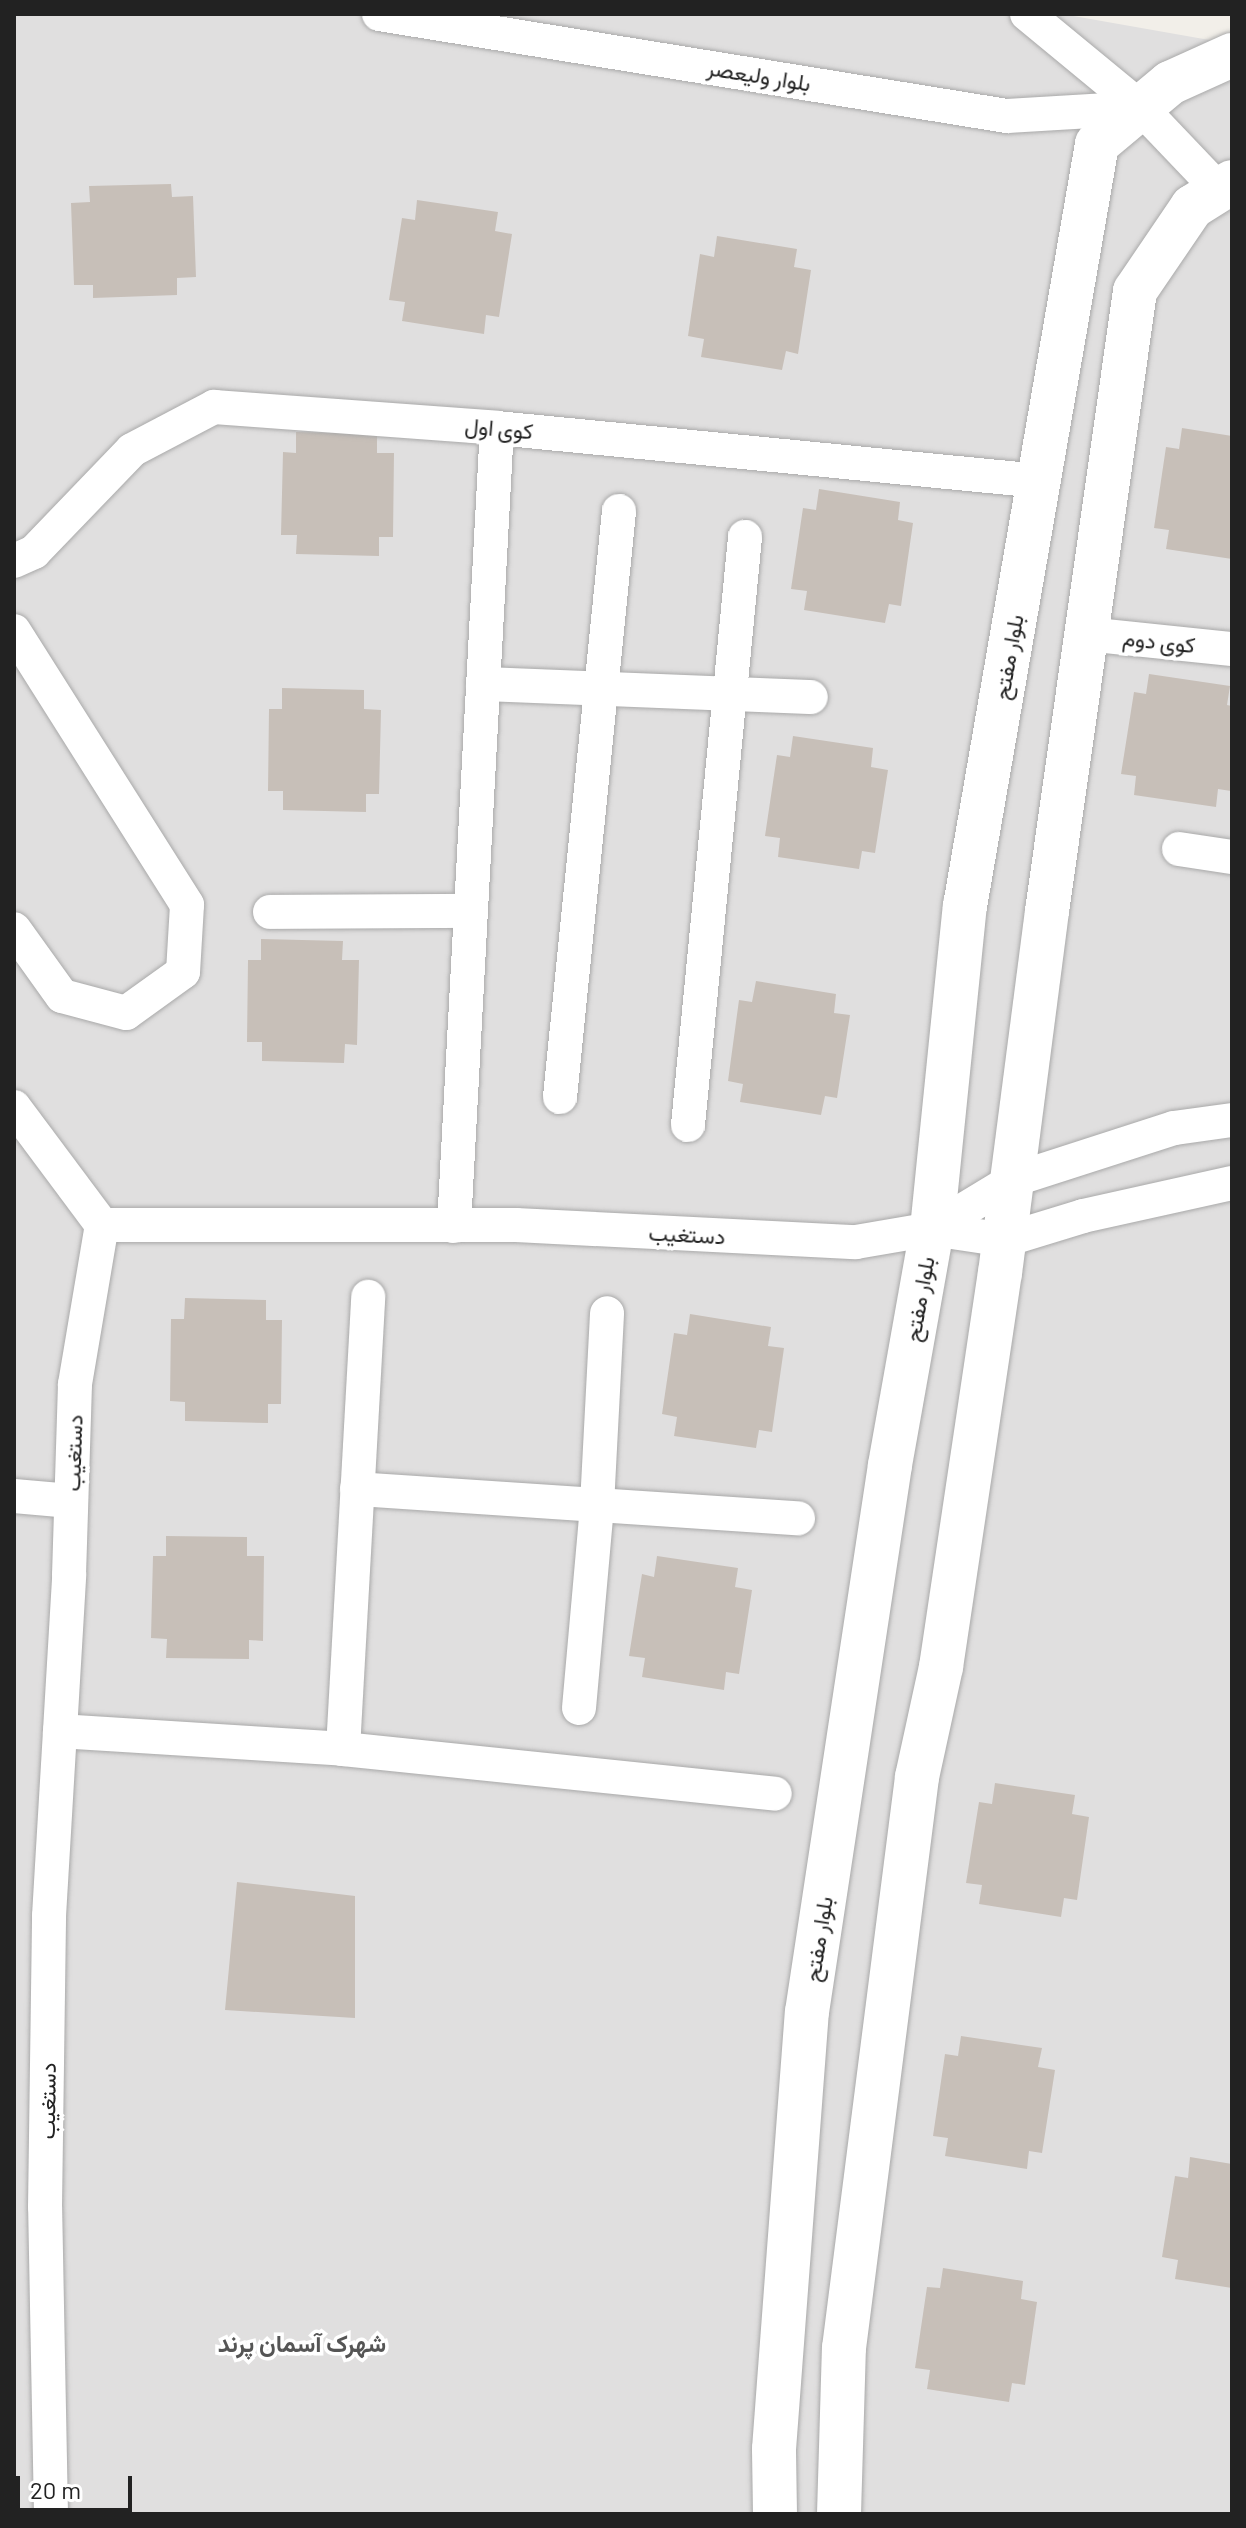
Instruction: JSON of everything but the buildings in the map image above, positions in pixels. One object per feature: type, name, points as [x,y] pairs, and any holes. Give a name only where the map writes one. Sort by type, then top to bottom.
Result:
[{"type":"street","name":"بلوار ولیعصر","points":[[379,14],[1007,116],[1141,108]]},
{"type":"street","points":[[839,2514],[844,2348],[917,1777],[941,1667],[1005,1240],[1135,291],[1192,207],[1226,186],[1141,108],[1027,14]]},
{"type":"street","points":[[1141,108],[1170,83],[1232,55]]},
{"type":"street","name":"بلوار مفتح","points":[[775,2514],[775,2433],[807,2012],[890,1465],[932,1229],[965,906],[1097,144],[1141,108]]},
{"type":"street","name":"کوی اول","points":[[14,561],[34,552],[132,450],[214,407],[497,428],[1039,481]]},
{"type":"street","points":[[454,1226],[497,428]]},
{"type":"street","points":[[560,1097],[619,511]]},
{"type":"street","points":[[688,1125],[745,537]]},
{"type":"street","points":[[14,631],[187,905],[183,972],[126,1013],[62,996],[14,929]]},
{"type":"street","name":"کوی دوم","points":[[1086,634],[1232,649]]},
{"type":"street","points":[[483,684],[811,697]]},
{"type":"street","points":[[1179,849],[1232,857]]},
{"type":"street","points":[[270,912],[471,911]]},
{"type":"street","points":[[14,1107],[102,1225]]},
{"type":"street","name":"دستغیب","points":[[932,1229],[1013,1180],[1174,1128],[1232,1120]]},
{"type":"street","name":"دستغیب","points":[[51,2514],[45,2207],[49,1916],[75,1384],[102,1225],[532,1226],[856,1242],[932,1229],[1005,1240],[1083,1216],[1232,1183]]},
{"type":"street","points":[[343,1749],[368,1297]]},
{"type":"street","points":[[579,1708],[597,1505],[607,1313]]},
{"type":"street","points":[[357,1489],[798,1518]]},
{"type":"street","points":[[14,1496],[71,1501]]},
{"type":"street","points":[[60,1731],[343,1749],[775,1794]]},
{"type":"shaded area","points":[[14,14],[1062,14],[1232,44],[1232,2514],[14,2514]]},
{"type":"district","name":"شهرک آسمان پرند","points":[[302,2343]]}]
